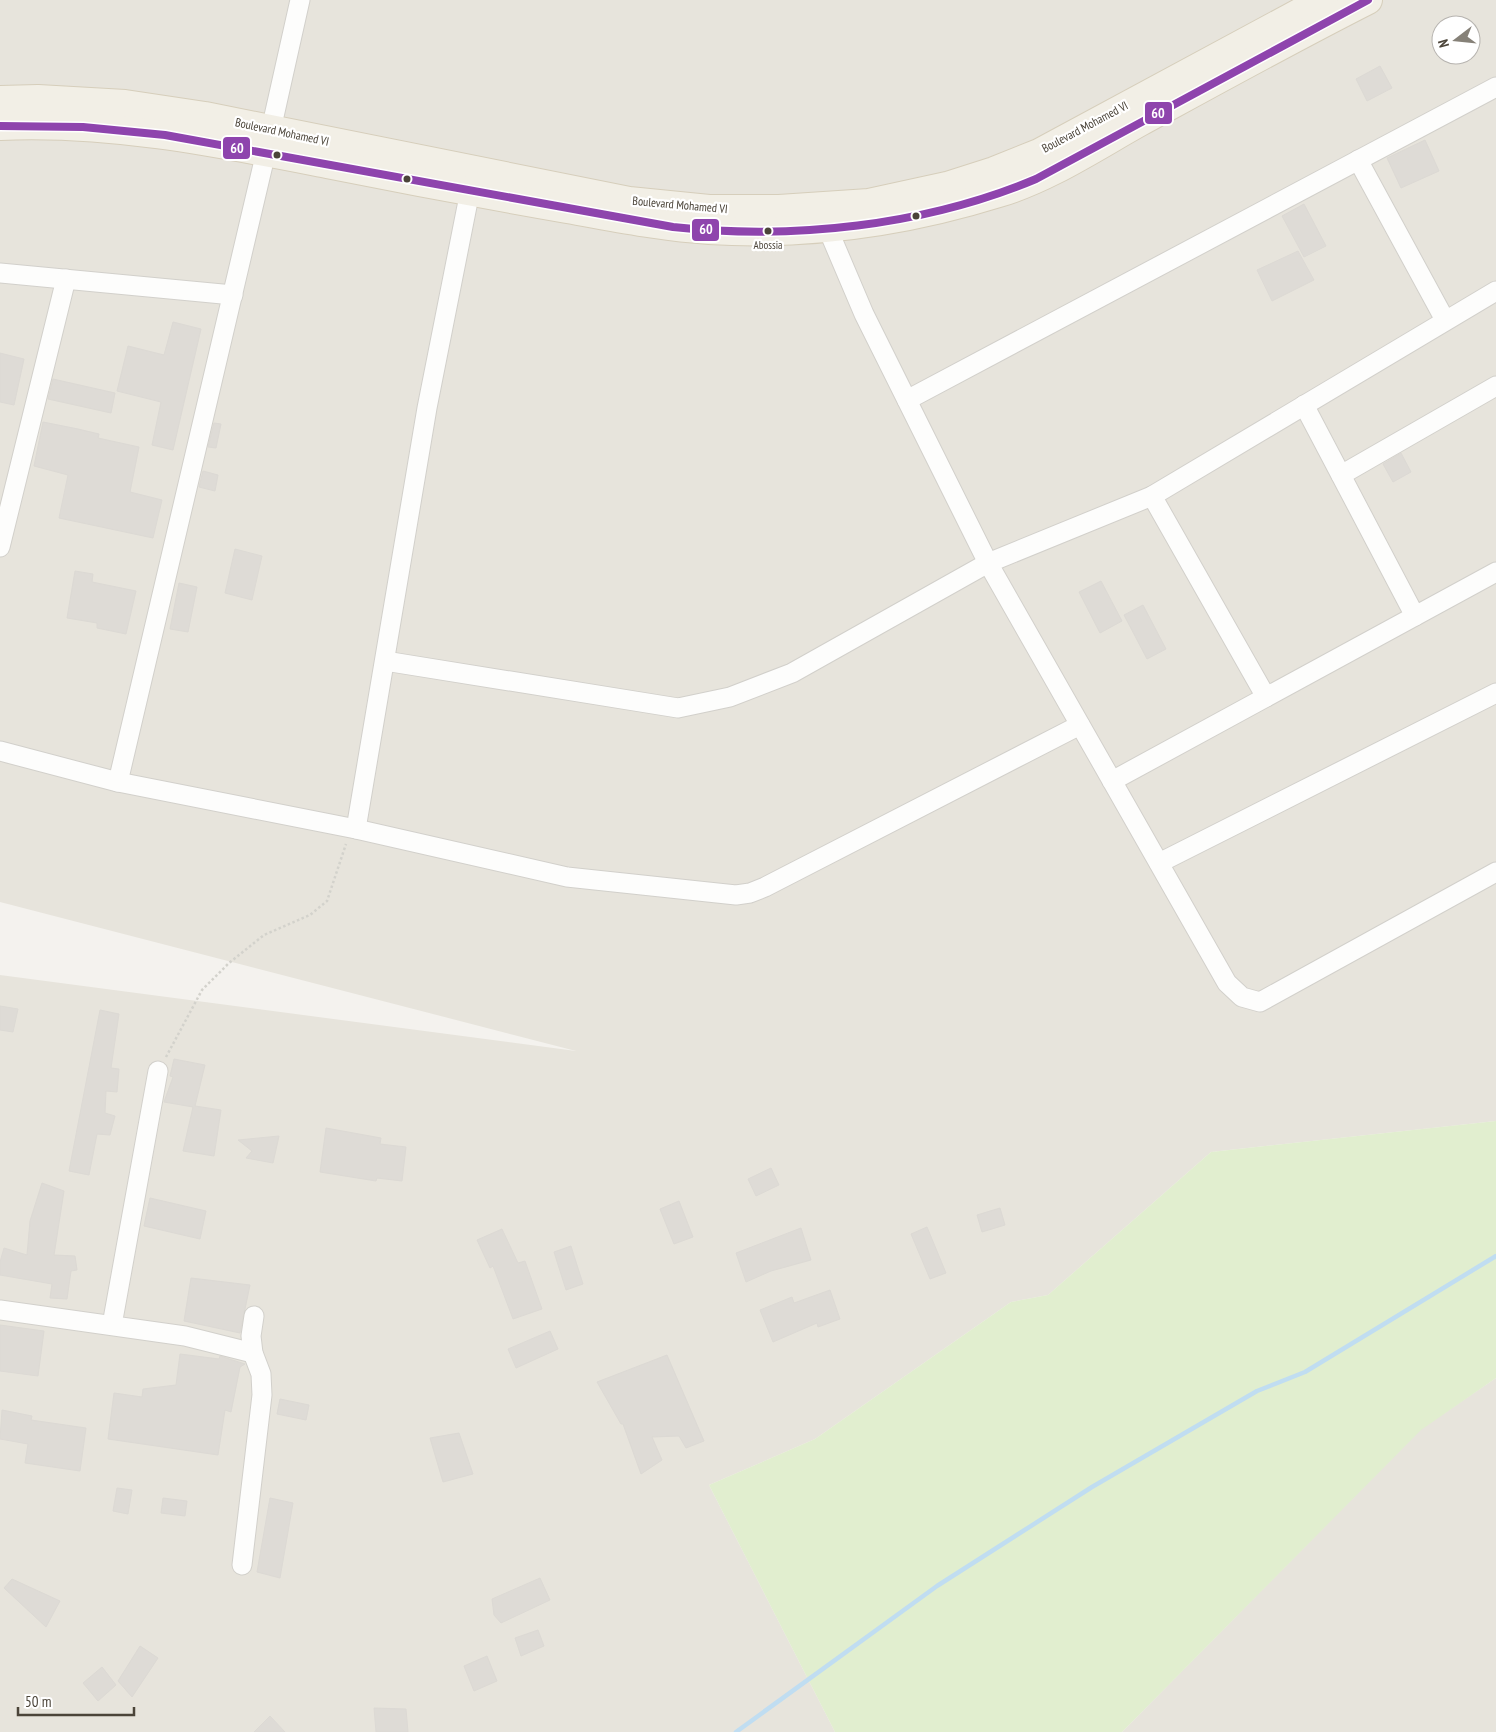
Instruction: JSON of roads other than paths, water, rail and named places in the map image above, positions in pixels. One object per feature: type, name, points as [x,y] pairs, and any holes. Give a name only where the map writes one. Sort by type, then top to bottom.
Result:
[{"type":"main road","name":"Boulevard Mohamed VI","points":[[0,126],[36,124],[268,141],[629,201],[709,209],[779,209],[869,203],[947,186],[994,171],[1039,152],[1323,0]]},
{"type":"main road","name":"Boulevard Mohamed VI","points":[[0,100],[38,99],[125,104],[205,116],[268,141],[470,191],[628,220],[708,230],[792,230],[874,222],[954,206],[1003,192],[1049,172],[1306,31],[1368,0]]},
{"type":"street","points":[[118,782],[300,0]]},
{"type":"street","points":[[907,400],[1496,87]]},
{"type":"street","points":[[1358,160],[1445,320]]},
{"type":"street","points":[[356,829],[427,408],[470,191]]},
{"type":"street","points":[[827,227],[864,314],[988,563],[1226,983],[1242,997],[1260,1002],[1496,872]]},
{"type":"street","points":[[0,273],[233,294]]},
{"type":"street","points":[[0,547],[66,279]]},
{"type":"street","points":[[385,662],[678,708],[730,697],[792,672],[988,563],[1152,496],[1496,291]]},
{"type":"street","points":[[1341,474],[1496,386]]},
{"type":"street","points":[[1304,405],[1415,616]]},
{"type":"street","points":[[1152,496],[1266,697]]},
{"type":"street","points":[[1112,781],[1496,572]]},
{"type":"street","points":[[1159,863],[1496,693]]},
{"type":"street","points":[[0,751],[118,782],[356,829],[567,877],[736,895],[750,893],[1080,725]]},
{"type":"street","points":[[112,1325],[158,1072]]},
{"type":"street","points":[[0,1310],[185,1336],[252,1352]]},
{"type":"street","points":[[242,1565],[262,1395],[261,1374],[252,1352],[250,1336],[254,1316]]},
{"type":"waterway","points":[[736,1732],[937,1586],[1092,1487],[1257,1391],[1305,1372],[1496,1256]]},
{"type":"place","name":"Abossia","points":[[768,231]]}]
